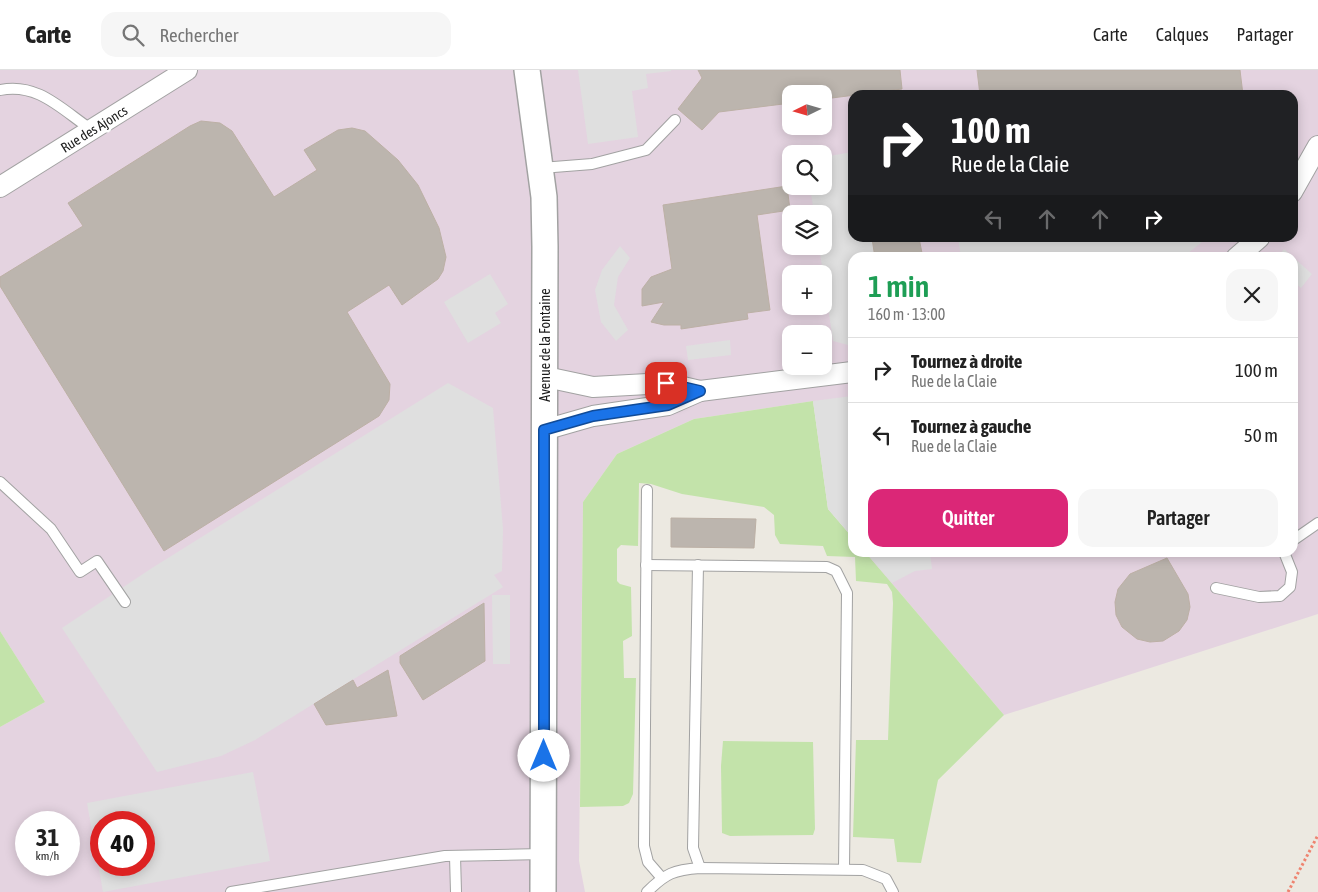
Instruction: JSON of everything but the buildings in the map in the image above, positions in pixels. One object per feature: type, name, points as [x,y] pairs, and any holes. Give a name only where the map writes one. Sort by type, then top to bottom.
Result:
[{"type":"street","name":"Rue des Ajoncs","points":[[0,187],[188,70]]},
{"type":"street","name":"Avenue de la Fontaine","points":[[527,70],[541,168],[545,222],[544,892]]},
{"type":"street","points":[[1298,181],[1318,146]]},
{"type":"street","points":[[1243,252],[1254,242]]},
{"type":"street","points":[[544,430],[593,416],[668,405],[700,391],[848,372]]},
{"type":"street","points":[[546,377],[593,387],[666,383],[700,391]]},
{"type":"lane","points":[[0,90],[23,88],[37,91],[92,130]]},
{"type":"lane","points":[[541,168],[592,164],[646,150],[675,120]]},
{"type":"lane","points":[[0,482],[51,529],[80,572],[98,561],[125,602]]},
{"type":"lane","points":[[647,490],[644,846],[648,862],[661,878]]},
{"type":"lane","points":[[1298,537],[1318,523]]},
{"type":"lane","points":[[1216,588],[1259,597],[1280,596],[1290,587],[1292,572],[1286,557]]},
{"type":"lane","points":[[646,565],[827,567],[836,571],[847,593],[844,869]]},
{"type":"lane","points":[[698,565],[693,848],[700,868]]},
{"type":"lane","points":[[231,892],[456,856],[544,854]]},
{"type":"lane","points":[[456,856],[456,892]]},
{"type":"lane","points":[[647,892],[661,878],[677,870],[700,868],[863,870],[875,873],[886,879],[894,892]]},
{"type":"path","points":[[1288,892],[1318,835]]},
{"type":"shaded area","points":[[0,70],[1318,70],[1318,614],[1004,715],[869,557],[1298,557],[1298,252],[848,252],[848,523],[813,401],[694,419],[617,454],[583,502],[579,861],[585,892],[0,892],[0,727],[45,702],[0,631]]},
{"type":"shaded area","points":[[578,70],[671,71],[646,74],[648,88],[632,91],[638,137],[588,144]]},
{"type":"shaded area","points":[[848,153],[848,242],[873,242],[874,252],[848,252],[848,345],[833,341],[829,315],[832,315],[832,265],[822,265],[820,255],[832,255],[832,205],[813,205],[811,195],[832,195],[832,156]]},
{"type":"shaded area","points":[[959,242],[1202,242],[1190,252],[960,252]]},
{"type":"shaded area","points":[[620,246],[630,258],[618,277],[614,305],[628,330],[616,341],[601,322],[595,290],[602,270]]},
{"type":"shaded area","points":[[1298,262],[1312,274],[1301,288],[1298,285]]},
{"type":"shaded area","points":[[490,274],[508,304],[495,313],[501,323],[468,343],[444,302]]},
{"type":"shaded area","points":[[730,340],[731,355],[688,360],[686,346]]},
{"type":"shaded area","points":[[448,383],[493,408],[503,529],[502,571],[494,575],[503,587],[255,740],[221,756],[157,772],[62,628],[152,568]]},
{"type":"shaded area","points":[[848,397],[848,532],[828,509],[813,401]]},
{"type":"shaded area","points":[[869,557],[930,557],[932,569],[915,571],[892,583]]},
{"type":"shaded area","points":[[492,595],[510,595],[510,664],[493,664]]},
{"type":"shaded area","points":[[253,772],[270,861],[103,892],[100,876],[155,876],[155,811],[90,811],[90,820],[87,803]]},
{"type":"green space","points":[[813,401],[828,509],[848,532],[848,557],[827,556],[823,546],[780,544],[775,535],[774,515],[764,507],[682,494],[651,484],[639,483],[638,546],[621,545],[617,549],[617,581],[620,584],[631,587],[632,636],[623,641],[624,678],[636,678],[633,794],[629,803],[623,806],[580,807],[583,502],[617,454],[694,419]]},
{"type":"green space","points":[[855,557],[869,557],[1004,715],[938,780],[921,863],[897,862],[894,839],[853,837],[856,740],[888,740],[893,603],[892,592],[887,584],[856,581]]},
{"type":"green space","points":[[0,631],[45,702],[0,727]]},
{"type":"green space","points":[[723,741],[813,742],[815,829],[813,835],[730,836],[722,833],[721,766]]},
{"type":"route","points":[[544,756],[544,430],[593,416],[668,405],[700,391],[666,383]]}]
